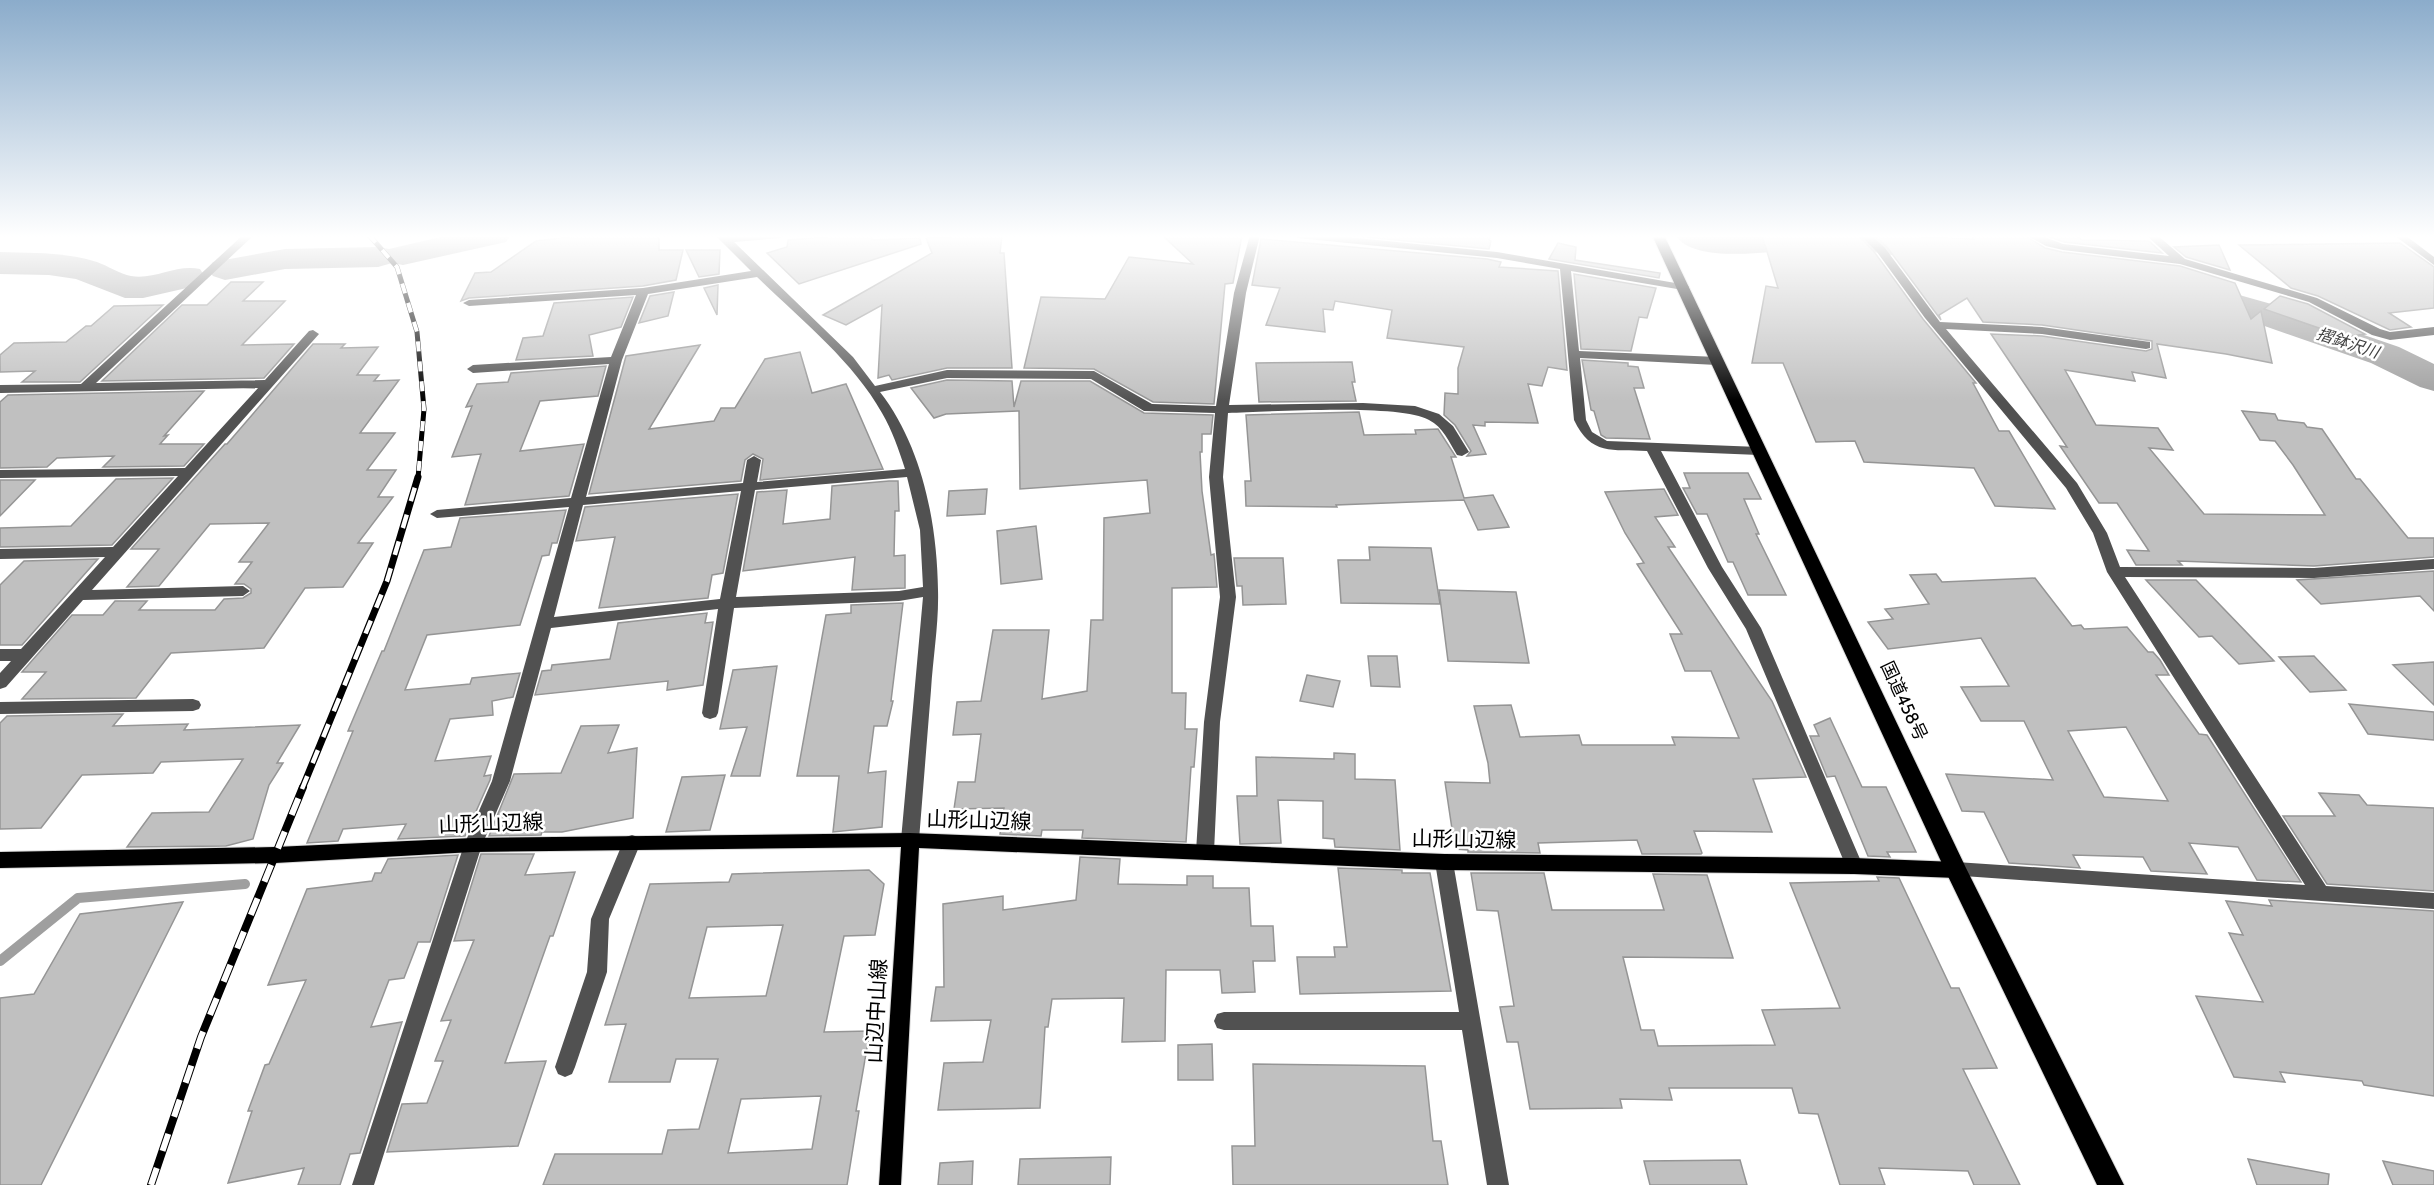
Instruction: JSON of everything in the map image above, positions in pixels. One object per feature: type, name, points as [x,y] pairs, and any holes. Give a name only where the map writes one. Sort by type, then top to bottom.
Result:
[{"type":"highway","name":"国道458号","points":[[1685,290],[1956,870],[2111,1185]]},
{"type":"main road","name":"山形山辺線","points":[[0,860],[275,855],[473,845],[910,840],[1444,862],[1854,866],[1956,870]]},
{"type":"main road","name":"山辺中山線","points":[[890,1185],[910,840]]},
{"type":"street","points":[[85,387],[189,290]]},
{"type":"street","points":[[469,303],[648,290]]},
{"type":"street","points":[[778,290],[849,360],[888,411],[903,440],[927,530],[932,591],[910,840]]},
{"type":"street","points":[[1204,852],[1212,722],[1228,597],[1216,477],[1222,408],[1241,290]]},
{"type":"street","points":[[1567,290],[1580,420],[1587,434],[1604,445],[1653,449],[1759,450]]},
{"type":"street","points":[[1911,290],[1937,325],[2072,486],[2100,533],[2114,572],[2320,892]]},
{"type":"street","points":[[2280,290],[2313,300],[2376,332],[2390,336],[2434,331]]},
{"type":"street","points":[[363,1185],[473,845],[501,781],[616,360],[643,291]]},
{"type":"street","points":[[1937,325],[2009,326],[2146,345]]},
{"type":"street","points":[[0,683],[313,334]]},
{"type":"street","points":[[1573,354],[1718,362]]},
{"type":"street","points":[[473,369],[616,360]]},
{"type":"street","points":[[872,390],[947,374],[1094,375],[1149,408],[1184,410],[1364,406],[1415,410],[1434,417],[1448,429],[1462,452]]},
{"type":"street","points":[[0,389],[268,384]]},
{"type":"street","points":[[1653,449],[1715,568],[1753,628],[1854,866]]},
{"type":"street","points":[[710,713],[727,603],[754,460]]},
{"type":"street","points":[[0,474],[188,472]]},
{"type":"street","points":[[437,514],[913,472]]},
{"type":"street","points":[[0,554],[116,552]]},
{"type":"street","points":[[2114,572],[2305,573],[2395,569],[2434,564]]},
{"type":"street","points":[[78,595],[243,591]]},
{"type":"street","points":[[544,623],[727,603],[899,596],[932,591]]},
{"type":"street","points":[[0,656],[24,655]]},
{"type":"street","points":[[0,708],[193,705]]},
{"type":"street","points":[[565,1067],[597,972],[600,919],[632,842]]},
{"type":"street","points":[[1444,862],[1498,1185]]},
{"type":"street","points":[[1956,870],[2434,901]]},
{"type":"street","points":[[1224,1021],[1472,1021]]},
{"type":"building","points":[[222,290],[254,290],[243,301],[285,301],[242,345],[294,344],[264,378],[102,381],[182,305],[207,305]]},
{"type":"building","points":[[466,290],[581,290],[469,298],[461,301]]},
{"type":"building","points":[[705,290],[718,290],[717,315]]},
{"type":"building","points":[[866,290],[1007,290],[1012,368],[947,368],[892,380],[889,375],[878,378],[882,305],[846,325],[823,315]]},
{"type":"building","points":[[1110,290],[1224,290],[1214,404],[1153,402],[1094,369],[1024,368],[1041,297],[1105,299]]},
{"type":"building","points":[[1279,290],[1560,290],[1567,370],[1548,367],[1542,386],[1528,384],[1538,423],[1485,422],[1485,426],[1473,425],[1486,454],[1467,456],[1471,451],[1455,425],[1444,415],[1445,393],[1458,394],[1458,368],[1464,347],[1387,338],[1392,310],[1335,301],[1333,310],[1323,309],[1325,332],[1266,325]]},
{"type":"building","points":[[1576,290],[1655,290],[1647,318],[1639,317],[1631,351],[1581,349]]},
{"type":"building","points":[[1765,290],[1902,290],[1976,383],[1973,383],[1999,431],[2009,431],[2055,509],[1995,506],[1974,468],[1864,462],[1855,441],[1816,442],[1783,363],[1752,363]]},
{"type":"building","points":[[1919,290],[2238,290],[2251,319],[2261,311],[2272,363],[2157,344],[2166,378],[2132,372],[2135,381],[2065,370],[2096,425],[2158,428],[2173,450],[2149,448],[2204,514],[2325,515],[2275,441],[2260,440],[2242,411],[2275,414],[2278,420],[2304,423],[2307,427],[2322,429],[2356,479],[2360,479],[2408,538],[2434,538],[2434,557],[2314,566],[2178,561],[2182,565],[2136,565],[2127,550],[2149,551],[2117,503],[2099,503],[2060,446],[2067,447],[1991,334],[2042,336],[2146,351],[2152,349],[2152,341],[2042,325],[1983,322],[1967,298],[1939,315],[1941,320]]},
{"type":"building","points":[[2299,290],[2434,290],[2434,308],[2389,313],[2411,327],[2390,330],[2318,296]]},
{"type":"building","points":[[674,292],[668,316],[639,323],[650,296]]},
{"type":"building","points":[[2280,296],[2308,304],[2365,334],[2345,337],[2264,309]]},
{"type":"building","points":[[633,297],[621,327],[589,335],[593,356],[516,360],[523,338],[543,336],[554,303]]},
{"type":"building","points":[[163,305],[80,382],[22,382],[35,371],[0,372],[0,355],[14,343],[66,342],[86,326],[91,326],[114,306]]},
{"type":"building","points":[[313,344],[345,344],[341,348],[378,347],[357,375],[379,375],[374,381],[399,380],[360,433],[395,433],[367,470],[396,470],[378,497],[393,497],[358,543],[373,543],[343,587],[305,588],[264,648],[171,653],[136,698],[22,699],[46,672],[22,672],[72,615],[103,615],[115,601],[147,601],[139,610],[215,610],[224,599],[243,598],[251,593],[251,589],[244,584],[235,584],[252,562],[239,562],[269,523],[210,524],[159,586],[127,587],[159,549],[131,549],[227,444]]},
{"type":"building","points":[[700,345],[649,429],[714,421],[721,408],[735,408],[765,359],[800,352],[812,393],[846,384],[883,469],[760,480],[763,459],[753,454],[745,460],[741,481],[589,494],[626,356]]},
{"type":"building","points":[[1582,360],[1628,363],[1628,366],[1638,367],[1644,388],[1634,388],[1650,439],[1606,438],[1601,435],[1594,411],[1591,410]]},
{"type":"building","points":[[1352,362],[1355,382],[1352,382],[1356,401],[1259,402],[1256,363]]},
{"type":"building","points":[[606,366],[598,396],[540,401],[520,451],[584,444],[569,496],[465,505],[481,454],[452,457],[472,406],[466,407],[477,384],[508,382],[511,373]]},
{"type":"building","points":[[947,380],[1012,381],[1014,407],[1021,381],[1090,381],[1144,413],[1213,415],[1211,434],[1202,434],[1202,452],[1200,452],[1202,491],[1211,555],[1214,554],[1217,587],[1172,588],[1172,693],[1186,693],[1185,729],[1197,729],[1194,767],[1191,767],[1186,842],[1082,838],[1083,830],[1042,830],[1041,836],[1000,834],[1004,808],[954,809],[958,782],[975,782],[981,734],[953,735],[957,702],[981,701],[993,630],[1049,630],[1042,699],[1087,691],[1091,620],[1103,620],[1104,518],[1150,513],[1147,480],[1020,489],[1019,411],[946,414],[934,418],[911,388]]},
{"type":"building","points":[[204,391],[164,436],[168,435],[160,444],[204,444],[184,466],[103,467],[114,456],[57,458],[47,467],[0,468],[0,402],[8,395]]},
{"type":"building","points":[[1359,412],[1364,435],[1416,434],[1415,430],[1438,429],[1456,457],[1451,457],[1464,498],[1493,495],[1509,527],[1478,530],[1464,500],[1336,505],[1337,507],[1246,506],[1245,481],[1251,481],[1246,415]]},
{"type":"building","points":[[1684,473],[1748,473],[1761,499],[1744,499],[1759,534],[1756,534],[1786,595],[1748,595],[1733,562],[1728,562],[1707,514],[1697,514],[1683,488],[1690,488]]},
{"type":"building","points":[[173,478],[112,545],[0,547],[0,528],[71,526],[116,479]]},
{"type":"building","points":[[0,480],[35,480],[0,516]]},
{"type":"building","points":[[898,481],[899,511],[895,511],[894,556],[905,555],[905,588],[852,590],[855,557],[743,571],[757,492],[787,490],[783,524],[830,519],[832,486]]},
{"type":"building","points":[[987,489],[985,514],[947,516],[949,491]]},
{"type":"building","points":[[1664,489],[1678,515],[1655,517],[1675,547],[1668,547],[1772,701],[1806,777],[1753,779],[1772,832],[1694,831],[1701,854],[1642,854],[1637,840],[1538,843],[1540,853],[1468,852],[1468,850],[1455,849],[1445,782],[1490,783],[1488,763],[1474,706],[1511,705],[1520,737],[1579,735],[1582,745],[1675,745],[1672,737],[1739,738],[1711,671],[1685,671],[1670,634],[1682,634],[1637,564],[1644,563],[1625,533],[1605,492]]},
{"type":"building","points":[[738,494],[723,573],[712,575],[708,598],[599,608],[615,537],[576,541],[585,507]]},
{"type":"building","points":[[566,510],[557,543],[552,543],[549,555],[542,556],[520,625],[427,635],[405,690],[470,684],[472,678],[520,673],[513,697],[492,701],[493,715],[450,719],[435,761],[491,756],[484,776],[491,775],[490,780],[465,836],[398,839],[406,824],[343,829],[338,841],[307,843],[353,731],[348,731],[382,651],[384,651],[424,550],[451,547],[460,518]]},
{"type":"building","points":[[1036,526],[1042,579],[1001,584],[997,531]]},
{"type":"building","points":[[1369,547],[1431,548],[1440,604],[1341,603],[1338,560],[1370,560]]},
{"type":"building","points":[[1234,558],[1283,558],[1286,604],[1243,605],[1242,586],[1237,586]]},
{"type":"building","points":[[98,559],[22,645],[0,645],[0,585],[24,561]]},
{"type":"building","points":[[2434,571],[2434,611],[2420,596],[2321,604],[2297,580]]},
{"type":"building","points":[[1936,574],[1942,582],[2035,578],[2072,626],[2081,625],[2084,629],[2127,627],[2148,652],[2153,652],[2160,660],[2169,675],[2156,675],[2199,734],[2207,735],[2301,882],[2257,880],[2238,847],[2189,843],[2207,874],[2151,871],[2143,857],[2073,855],[2080,868],[2009,863],[1984,812],[1962,811],[1946,774],[2053,780],[2024,721],[1981,721],[1961,687],[2009,686],[1981,638],[1888,649],[1868,622],[1893,619],[1885,609],[1929,604],[1910,575]],"holes":[[[2126,727],[2168,801],[2104,797],[2068,731]]]},
{"type":"building","points":[[2146,580],[2196,580],[2274,661],[2239,664],[2212,636],[2199,637]]},
{"type":"building","points":[[1439,590],[1516,592],[1529,663],[1448,661]]},
{"type":"building","points":[[903,603],[891,701],[893,701],[887,726],[874,726],[868,773],[886,771],[882,827],[833,832],[839,776],[797,776],[826,615],[851,613],[851,605]]},
{"type":"building","points":[[707,613],[705,623],[713,622],[703,685],[667,690],[668,681],[535,695],[542,671],[551,670],[552,665],[610,659],[618,623]]},
{"type":"building","points":[[1368,656],[1397,656],[1400,687],[1371,686]]},
{"type":"building","points":[[2314,656],[2346,690],[2310,692],[2279,657]]},
{"type":"building","points":[[2434,662],[2434,705],[2393,665]]},
{"type":"building","points":[[777,666],[760,776],[731,776],[747,727],[720,729],[733,670]]},
{"type":"building","points":[[1307,675],[1340,681],[1333,707],[1300,701]]},
{"type":"building","points":[[2349,704],[2434,712],[2434,740],[2368,734]]},
{"type":"building","points":[[123,714],[113,726],[188,724],[184,730],[300,725],[277,763],[283,763],[269,785],[253,839],[226,846],[127,847],[152,813],[209,812],[243,759],[161,762],[153,773],[82,775],[41,828],[0,829],[0,723],[7,716]]},
{"type":"building","points":[[1830,718],[1862,787],[1886,787],[1916,852],[1887,852],[1890,857],[1868,856],[1835,776],[1827,777],[1810,736],[1819,736],[1814,725]]},
{"type":"building","points":[[619,725],[608,753],[637,748],[633,818],[562,832],[542,832],[541,835],[489,836],[514,774],[561,773],[581,726]]},
{"type":"building","points":[[1334,753],[1355,754],[1355,779],[1395,780],[1400,850],[1335,847],[1334,839],[1323,838],[1323,801],[1278,800],[1281,843],[1240,844],[1237,796],[1257,796],[1256,757],[1334,759]]},
{"type":"building","points":[[725,775],[710,830],[666,832],[682,777]]},
{"type":"building","points":[[2319,793],[2359,795],[2367,805],[2434,808],[2434,891],[2327,884],[2283,816],[2335,816]]},
{"type":"building","points":[[481,854],[534,854],[525,875],[575,872],[505,1063],[546,1061],[518,1146],[387,1152],[402,1104],[427,1103],[443,1061],[435,1061],[451,1020],[441,1021],[474,940],[454,941]]},
{"type":"building","points":[[458,855],[430,942],[418,942],[404,978],[389,980],[371,1027],[402,1022],[360,1153],[350,1154],[340,1185],[298,1185],[304,1168],[228,1183],[252,1111],[248,1111],[265,1065],[269,1064],[306,980],[268,985],[307,889],[372,881],[375,873],[381,873],[388,859]]},
{"type":"building","points":[[1080,857],[1120,859],[1118,884],[1187,885],[1187,876],[1213,876],[1213,888],[1249,888],[1251,926],[1273,926],[1275,961],[1253,961],[1255,992],[1222,993],[1220,970],[1166,970],[1165,1041],[1122,1042],[1124,998],[1052,999],[1048,1027],[1045,1027],[1040,1108],[938,1110],[944,1063],[983,1062],[991,1020],[931,1021],[936,987],[944,987],[943,904],[1003,896],[1003,910],[1076,900]]},
{"type":"building","points":[[1338,868],[1430,873],[1451,991],[1300,994],[1297,957],[1335,957],[1334,947],[1347,947]]},
{"type":"building","points":[[869,870],[884,884],[875,935],[844,936],[824,1032],[870,1031],[856,1111],[859,1111],[847,1185],[543,1185],[555,1154],[662,1154],[668,1130],[699,1129],[718,1059],[676,1059],[670,1082],[609,1082],[626,1024],[605,1025],[650,884],[729,882],[732,874]],"holes":[[[783,925],[766,996],[689,998],[707,927]],[[821,1096],[812,1149],[728,1153],[741,1099]]]},
{"type":"building","points":[[1471,873],[1544,873],[1552,910],[1664,910],[1653,874],[1707,875],[1733,958],[1623,957],[1641,1030],[1654,1030],[1658,1046],[1775,1045],[1762,1010],[1840,1008],[1790,883],[1879,881],[1877,877],[1899,878],[1951,988],[1959,988],[1997,1068],[1963,1069],[2020,1185],[1974,1185],[1968,1171],[1879,1168],[1885,1185],[1840,1185],[1818,1114],[1799,1113],[1792,1088],[1669,1088],[1672,1100],[1620,1099],[1622,1108],[1530,1109],[1518,1042],[1507,1042],[1500,1007],[1514,1006],[1498,911],[1477,910]]},
{"type":"building","points":[[2269,900],[2434,911],[2434,1096],[2364,1085],[2362,1081],[2280,1072],[2285,1082],[2234,1077],[2196,996],[2263,1002],[2229,933],[2243,935],[2226,901],[2272,906]]},
{"type":"building","points":[[183,902],[41,1185],[0,1185],[0,998],[34,994],[80,914]]},
{"type":"building","points":[[1212,1044],[1213,1080],[1178,1080],[1178,1045]]},
{"type":"building","points":[[1253,1064],[1425,1066],[1433,1141],[1441,1141],[1448,1185],[1233,1185],[1232,1146],[1255,1146]]},
{"type":"building","points":[[1111,1157],[1110,1185],[1018,1185],[1020,1159]]},
{"type":"building","points":[[2248,1159],[2329,1174],[2328,1185],[2257,1185]]},
{"type":"building","points":[[1740,1160],[1747,1185],[1650,1185],[1644,1161]]},
{"type":"building","points":[[973,1161],[972,1185],[938,1185],[940,1163]]},
{"type":"building","points":[[2383,1161],[2434,1171],[2434,1185],[2393,1185]]},
{"type":"waterway","name":"摺鉢沢川","points":[[2184,296],[2218,300],[2269,315],[2385,355],[2434,379]]},
{"type":"waterway","points":[[0,961],[78,898],[245,884]]},
{"type":"railway","points":[[404,290],[417,332],[424,409],[418,478]]},
{"type":"railway","points":[[302,789],[387,581],[418,477]]},
{"type":"railway","points":[[151,1185],[201,1037],[303,787]]}]
